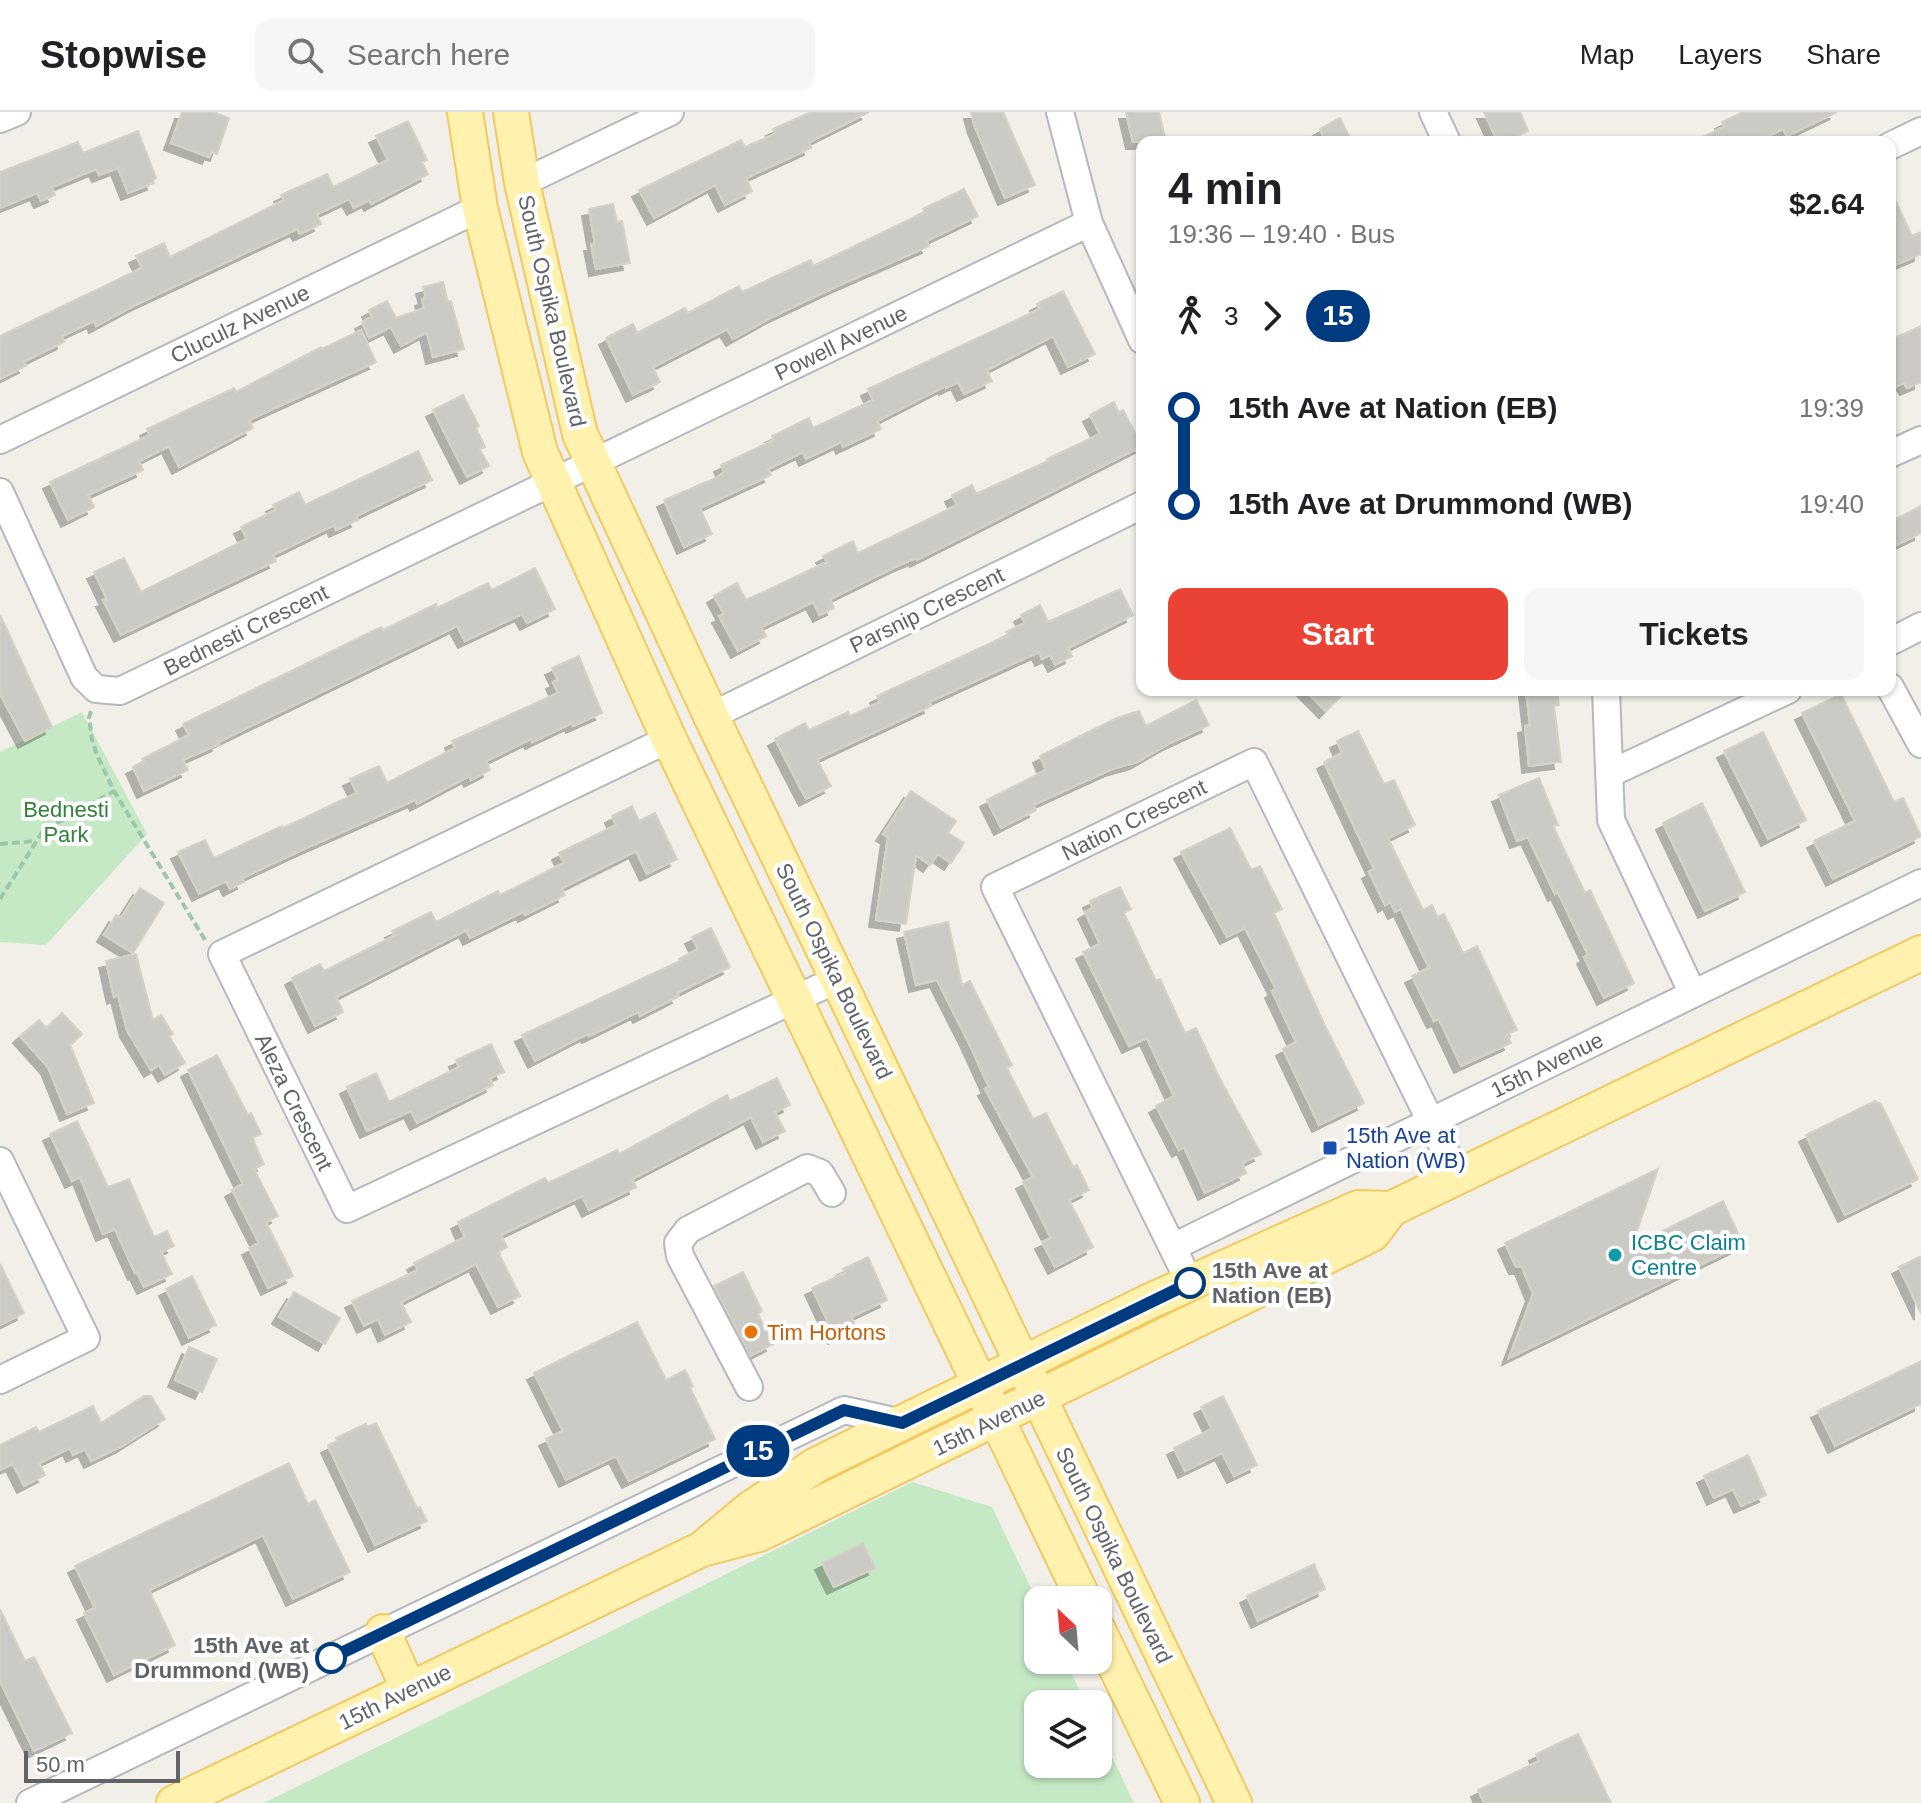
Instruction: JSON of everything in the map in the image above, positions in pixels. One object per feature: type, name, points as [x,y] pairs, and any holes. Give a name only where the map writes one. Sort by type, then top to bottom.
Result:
[{"type":"main road","name":"South Ospika Boulevard","points":[[465,112],[480,208],[540,452],[669,739],[1077,1586]]},
{"type":"main road","name":"South Ospika Boulevard","points":[[511,112],[522,183],[580,434],[711,716],[1234,1803]]},
{"type":"main road","name":"15th Avenue","points":[[174,1803],[702,1549],[759,1534],[997,1420],[1372,1234],[1391,1209],[1921,953]]},
{"type":"main road","name":"15th Avenue","points":[[702,1549],[750,1509],[816,1465],[1190,1283],[1358,1208],[1391,1209]]},
{"type":"main road","points":[[383,1632],[409,1690]]},
{"type":"main road","points":[[1112,1659],[1182,1803]]},
{"type":"street","points":[[0,119],[17,112]]},
{"type":"street","points":[[522,183],[670,112]]},
{"type":"street","points":[[1060,112],[1089,223],[1136,327]]},
{"type":"street","points":[[1433,112],[1444,136]]},
{"type":"street","points":[[1917,112],[1921,122]]},
{"type":"street","points":[[1896,143],[1921,131]]},
{"type":"street","name":"Cluculz Avenue","points":[[0,440],[480,208]]},
{"type":"street","name":"Powell Avenue","points":[[593,463],[1089,223]]},
{"type":"street","points":[[1896,451],[1921,440]]},
{"type":"street","name":"Bednesti Crescent","points":[[96,689],[120,691],[593,463]]},
{"type":"street","points":[[0,492],[84,677],[96,689]]},
{"type":"street","name":"Parsnip Crescent","points":[[711,716],[1136,508]]},
{"type":"street","points":[[1896,639],[1921,626]]},
{"type":"street","points":[[1606,696],[1611,820],[1693,994]]},
{"type":"street","points":[[1609,774],[1775,696]]},
{"type":"street","points":[[1895,696],[1921,744]]},
{"type":"street","points":[[222,954],[669,739]]},
{"type":"street","name":"Nation Crescent","points":[[1190,1283],[995,887],[1254,762],[1458,1177]]},
{"type":"street","name":"15th Avenue","points":[[1173,1247],[1921,883]]},
{"type":"street","name":"Aleza Crescent","points":[[222,954],[347,1209],[838,979]]},
{"type":"street","points":[[0,1161],[86,1338],[0,1380]]},
{"type":"street","points":[[749,1387],[680,1256],[678,1243],[688,1230],[807,1168],[820,1173],[832,1193]]},
{"type":"street","name":"15th Avenue","points":[[30,1803],[844,1410],[902,1423]]},
{"type":"path","points":[[96,689],[89,717],[92,740],[114,791],[205,940],[222,954]]},
{"type":"path","points":[[0,899],[43,831],[114,791]]},
{"type":"path","points":[[0,844],[36,841]]},
{"type":"green space","name":"Bednesti Park","points":[[82,712],[147,834],[46,945],[0,942],[0,752]]},
{"type":"green space","points":[[912,1482],[992,1507],[1030,1586],[1024,1586],[1024,1674],[1072,1674],[1079,1690],[1024,1690],[1024,1778],[1112,1778],[1112,1757],[1134,1803],[264,1803]]},
{"type":"building","points":[[182,112],[213,112],[229,118],[217,154],[211,152],[209,157],[171,143]]},
{"type":"building","points":[[811,112],[869,112],[809,142],[811,148],[746,178],[752,191],[725,205],[715,185],[654,218],[639,190],[741,140],[745,147],[775,134],[773,129]]},
{"type":"building","points":[[971,112],[1003,112],[1035,185],[1005,198]]},
{"type":"building","points":[[1126,112],[1159,112],[1165,136],[1136,136],[1136,142],[1133,142]]},
{"type":"building","points":[[1484,112],[1520,112],[1528,131],[1517,136],[1495,136]]},
{"type":"building","points":[[1743,112],[1837,112],[1787,136],[1783,129],[1768,136],[1705,136],[1724,127],[1722,122]]},
{"type":"building","points":[[1340,118],[1349,136],[1323,136],[1320,129]]},
{"type":"building","points":[[408,121],[427,160],[422,162],[428,174],[371,204],[369,200],[354,208],[349,199],[317,214],[321,224],[300,234],[297,229],[96,326],[94,321],[62,336],[64,342],[23,362],[26,366],[0,379],[0,336],[142,268],[136,256],[164,243],[170,257],[284,200],[281,195],[327,174],[333,187],[388,160],[376,136]]},
{"type":"building","points":[[138,131],[156,178],[154,183],[128,193],[118,168],[99,175],[96,169],[52,187],[55,195],[41,201],[37,193],[0,208],[0,172],[78,142],[83,153]]},
{"type":"building","points":[[964,189],[978,216],[926,241],[929,246],[833,288],[733,339],[727,329],[653,367],[660,382],[633,395],[606,338],[633,324],[637,333],[685,308],[688,313],[739,286],[742,292],[811,260],[813,266],[925,212],[923,209]]},
{"type":"building","points":[[1896,202],[1912,236],[1921,232],[1921,254],[1896,264]]},
{"type":"building","points":[[613,204],[617,222],[622,221],[630,263],[596,269],[589,209]]},
{"type":"building","points":[[443,282],[464,349],[433,357],[427,332],[401,346],[391,327],[369,338],[362,322],[372,317],[369,310],[387,301],[396,318],[424,308],[422,299],[426,298],[423,287]]},
{"type":"building","points":[[1063,291],[1095,354],[1068,367],[1053,336],[987,370],[992,381],[964,394],[958,382],[945,386],[877,421],[881,429],[843,447],[841,442],[806,459],[803,452],[768,469],[771,475],[700,508],[712,534],[684,547],[664,500],[716,478],[724,472],[721,465],[774,440],[772,436],[809,418],[813,428],[873,400],[868,389],[1040,309],[1037,304]]},
{"type":"building","points":[[1921,326],[1921,382],[1907,388],[1904,383],[1896,386],[1896,337]]},
{"type":"building","points":[[361,330],[376,362],[249,420],[253,428],[179,467],[169,446],[139,461],[143,470],[88,495],[94,507],[68,520],[50,482],[150,435],[147,429],[234,388],[236,392],[321,347]]},
{"type":"building","points":[[463,395],[479,426],[476,428],[485,447],[480,449],[489,466],[467,477],[433,410]]},
{"type":"building","points":[[1114,402],[1119,413],[1123,410],[1136,435],[1136,449],[917,560],[897,566],[830,599],[834,608],[820,615],[813,602],[761,627],[766,636],[738,651],[719,616],[724,614],[714,596],[737,583],[746,600],[827,562],[823,556],[853,541],[858,553],[925,521],[957,505],[952,495],[972,485],[976,494],[1100,434],[1090,415]]},
{"type":"building","points":[[418,451],[432,480],[356,516],[358,520],[336,530],[334,525],[273,555],[276,561],[121,635],[103,600],[107,599],[94,572],[124,558],[141,592],[247,539],[241,527],[276,510],[273,505],[299,492],[305,505]]},
{"type":"building","points":[[1921,506],[1921,533],[1896,545],[1896,519]]},
{"type":"building","points":[[535,568],[555,609],[527,623],[522,614],[465,641],[457,626],[183,760],[188,770],[144,791],[133,767],[144,762],[142,759],[189,735],[183,724],[381,627],[383,630],[436,604],[437,608],[488,583],[492,590]]},
{"type":"building","points":[[1120,589],[1133,615],[1068,648],[1072,656],[1055,665],[1050,655],[1042,659],[1039,652],[929,702],[931,706],[817,759],[831,786],[806,799],[775,739],[805,723],[809,730],[848,712],[850,716],[880,702],[877,696],[1008,635],[1006,632],[1025,623],[1021,615],[1040,605],[1048,622]]},
{"type":"building","points":[[0,615],[52,727],[25,741],[0,694]]},
{"type":"building","points":[[579,656],[602,713],[532,742],[531,739],[486,761],[490,770],[471,780],[469,776],[417,804],[415,800],[306,848],[242,878],[244,882],[230,889],[226,881],[199,894],[178,852],[205,840],[214,858],[357,793],[350,779],[379,766],[387,783],[455,748],[452,741],[558,693],[553,682],[558,680],[552,668]]},
{"type":"building","points":[[1311,696],[1341,696],[1326,711]]},
{"type":"building","points":[[1527,696],[1558,696],[1559,705],[1554,706],[1561,762],[1529,766],[1525,726],[1530,725]]},
{"type":"building","points":[[1842,696],[1894,802],[1903,798],[1921,836],[1833,879],[1814,841],[1855,821],[1802,713]]},
{"type":"building","points":[[1196,700],[1209,725],[1137,762],[1112,769],[1033,805],[1036,810],[1001,828],[987,800],[1046,770],[1040,756],[1117,718],[1139,711],[1146,726]]},
{"type":"building","points":[[1358,731],[1384,784],[1394,780],[1415,825],[1388,838],[1423,910],[1432,905],[1437,917],[1444,914],[1463,953],[1477,946],[1517,1030],[1507,1034],[1511,1043],[1461,1066],[1439,1019],[1434,1021],[1412,976],[1429,968],[1401,909],[1395,912],[1390,902],[1385,905],[1369,872],[1374,869],[1324,762],[1342,753],[1337,741]]},
{"type":"building","points":[[1763,732],[1806,820],[1768,839],[1724,751]]},
{"type":"building","points":[[1539,778],[1558,825],[1553,826],[1585,893],[1590,890],[1634,983],[1604,998],[1584,957],[1588,955],[1558,892],[1555,894],[1528,837],[1517,841],[1499,795]]},
{"type":"building","points":[[911,791],[956,821],[948,833],[964,843],[951,863],[938,854],[930,865],[916,855],[906,924],[876,920],[888,837],[883,834]]},
{"type":"building","points":[[1702,803],[1745,892],[1705,911],[1663,823]]},
{"type":"building","points":[[632,806],[639,821],[655,813],[677,859],[647,874],[636,851],[562,888],[565,895],[525,915],[523,912],[470,938],[466,930],[336,997],[343,1012],[315,1026],[292,978],[320,964],[324,971],[394,936],[392,931],[431,912],[436,922],[564,863],[559,853],[616,825],[612,816]]},
{"type":"building","points":[[1230,828],[1251,870],[1260,866],[1282,909],[1274,913],[1364,1103],[1319,1125],[1283,1049],[1296,1042],[1272,991],[1276,989],[1245,928],[1227,937],[1181,852]]},
{"type":"building","points":[[1120,887],[1131,909],[1124,913],[1156,981],[1160,979],[1185,1033],[1196,1028],[1261,1154],[1242,1163],[1246,1173],[1205,1193],[1184,1147],[1179,1150],[1156,1106],[1174,1096],[1147,1038],[1129,1046],[1083,952],[1100,944],[1085,912],[1093,908],[1090,901]]},
{"type":"building","points":[[140,888],[164,903],[133,953],[104,935],[116,915],[121,918]]},
{"type":"building","points":[[948,922],[962,985],[970,981],[1012,1065],[1007,1068],[1033,1119],[1046,1113],[1073,1167],[1077,1165],[1089,1190],[1069,1200],[1093,1247],[1055,1267],[1042,1242],[1051,1238],[1023,1182],[1033,1177],[985,1089],[989,1087],[968,1041],[937,980],[916,985],[904,932]]},
{"type":"building","points":[[711,928],[730,967],[677,993],[679,996],[640,1016],[638,1012],[535,1061],[522,1035],[680,961],[698,949],[692,937]]},
{"type":"building","points":[[136,954],[153,1020],[161,1015],[185,1063],[165,1075],[159,1065],[151,1070],[127,1030],[118,995],[114,997],[106,961]]},
{"type":"building","points":[[62,1013],[82,1034],[70,1045],[94,1103],[67,1114],[48,1067],[20,1036],[39,1020],[46,1028]]},
{"type":"building","points":[[491,1044],[504,1072],[490,1078],[493,1085],[417,1123],[411,1111],[367,1131],[347,1087],[376,1073],[389,1102],[459,1067],[456,1060]]},
{"type":"building","points":[[217,1055],[261,1134],[252,1138],[264,1164],[254,1169],[278,1216],[266,1222],[293,1276],[268,1288],[249,1248],[259,1243],[232,1190],[243,1184],[188,1070]]},
{"type":"building","points":[[777,1078],[790,1105],[775,1112],[785,1131],[763,1142],[751,1117],[632,1179],[636,1187],[589,1210],[582,1196],[501,1235],[507,1247],[498,1252],[520,1296],[498,1307],[476,1264],[401,1302],[411,1322],[385,1335],[378,1319],[364,1326],[352,1301],[418,1270],[414,1263],[465,1237],[458,1222],[545,1178],[548,1183],[617,1150],[619,1154],[727,1095],[730,1101]]},
{"type":"building","points":[[1875,1101],[1881,1104],[1918,1179],[1845,1215],[1806,1135]]},
{"type":"building","points":[[77,1121],[108,1187],[129,1179],[154,1237],[167,1231],[174,1246],[161,1252],[172,1274],[144,1287],[115,1229],[103,1234],[80,1177],[72,1181],[50,1134]]},
{"type":"building","name":"ICBC Claim Centre","points":[[1658,1169],[1632,1246],[1723,1201],[1743,1244],[1509,1358],[1533,1294],[1522,1267],[1516,1267],[1505,1243]]},
{"type":"building","points":[[1921,1256],[1921,1313],[1899,1267]]},
{"type":"building","points":[[868,1257],[887,1300],[851,1317],[856,1327],[835,1337],[812,1288],[845,1273],[843,1269]]},
{"type":"building","points":[[0,1264],[24,1313],[0,1325]]},
{"type":"building","points":[[743,1272],[762,1311],[758,1314],[773,1344],[750,1356],[714,1286]]},
{"type":"building","points":[[192,1276],[216,1325],[189,1338],[166,1289]]},
{"type":"building","points":[[294,1292],[340,1318],[325,1344],[279,1317]]},
{"type":"building","points":[[637,1322],[666,1380],[685,1370],[693,1386],[690,1388],[715,1439],[629,1481],[616,1456],[566,1480],[546,1439],[563,1431],[534,1373]]},
{"type":"building","points":[[189,1347],[217,1359],[202,1392],[175,1380]]},
{"type":"building","points":[[1921,1361],[1921,1404],[1835,1446],[1818,1411]]},
{"type":"building","points":[[144,1396],[151,1396],[165,1419],[122,1446],[91,1461],[85,1449],[73,1455],[70,1448],[39,1463],[45,1475],[24,1486],[13,1464],[0,1470],[0,1445],[36,1427],[39,1432],[93,1406],[101,1423]]},
{"type":"building","points":[[1223,1396],[1257,1465],[1234,1476],[1222,1453],[1185,1471],[1174,1448],[1212,1429],[1201,1407]]},
{"type":"building","points":[[376,1423],[417,1508],[420,1507],[427,1521],[375,1545],[328,1446],[338,1441],[336,1438],[366,1424],[367,1427]]},
{"type":"building","points":[[1748,1455],[1766,1495],[1741,1506],[1733,1489],[1714,1498],[1704,1476]]},
{"type":"building","points":[[289,1463],[308,1504],[315,1500],[350,1572],[293,1599],[263,1535],[149,1590],[175,1645],[114,1675],[84,1613],[95,1608],[75,1566]]},
{"type":"building","points":[[863,1543],[875,1568],[834,1587],[822,1563]]},
{"type":"building","points":[[1314,1564],[1325,1589],[1258,1621],[1247,1596]]},
{"type":"building","points":[[0,1609],[25,1661],[34,1657],[72,1733],[34,1751],[0,1681]]},
{"type":"building","points":[[1578,1734],[1611,1803],[1484,1803],[1478,1790],[1539,1761],[1536,1754]]},
{"type":"bus line","name":"15","points":[[331,1658],[844,1410],[902,1423],[1190,1283]]},
{"type":"place","name":"15th Ave at Nation (WB)","points":[[1330,1148]]},
{"type":"place","name":"ICBC Claim Centre","points":[[1615,1255]]},
{"type":"place","name":"15th Ave at Nation (EB)","points":[[1190,1283]]},
{"type":"place","name":"Tim Hortons","points":[[751,1332]]},
{"type":"place","name":"15th Ave at Drummond (WB)","points":[[331,1658]]}]
